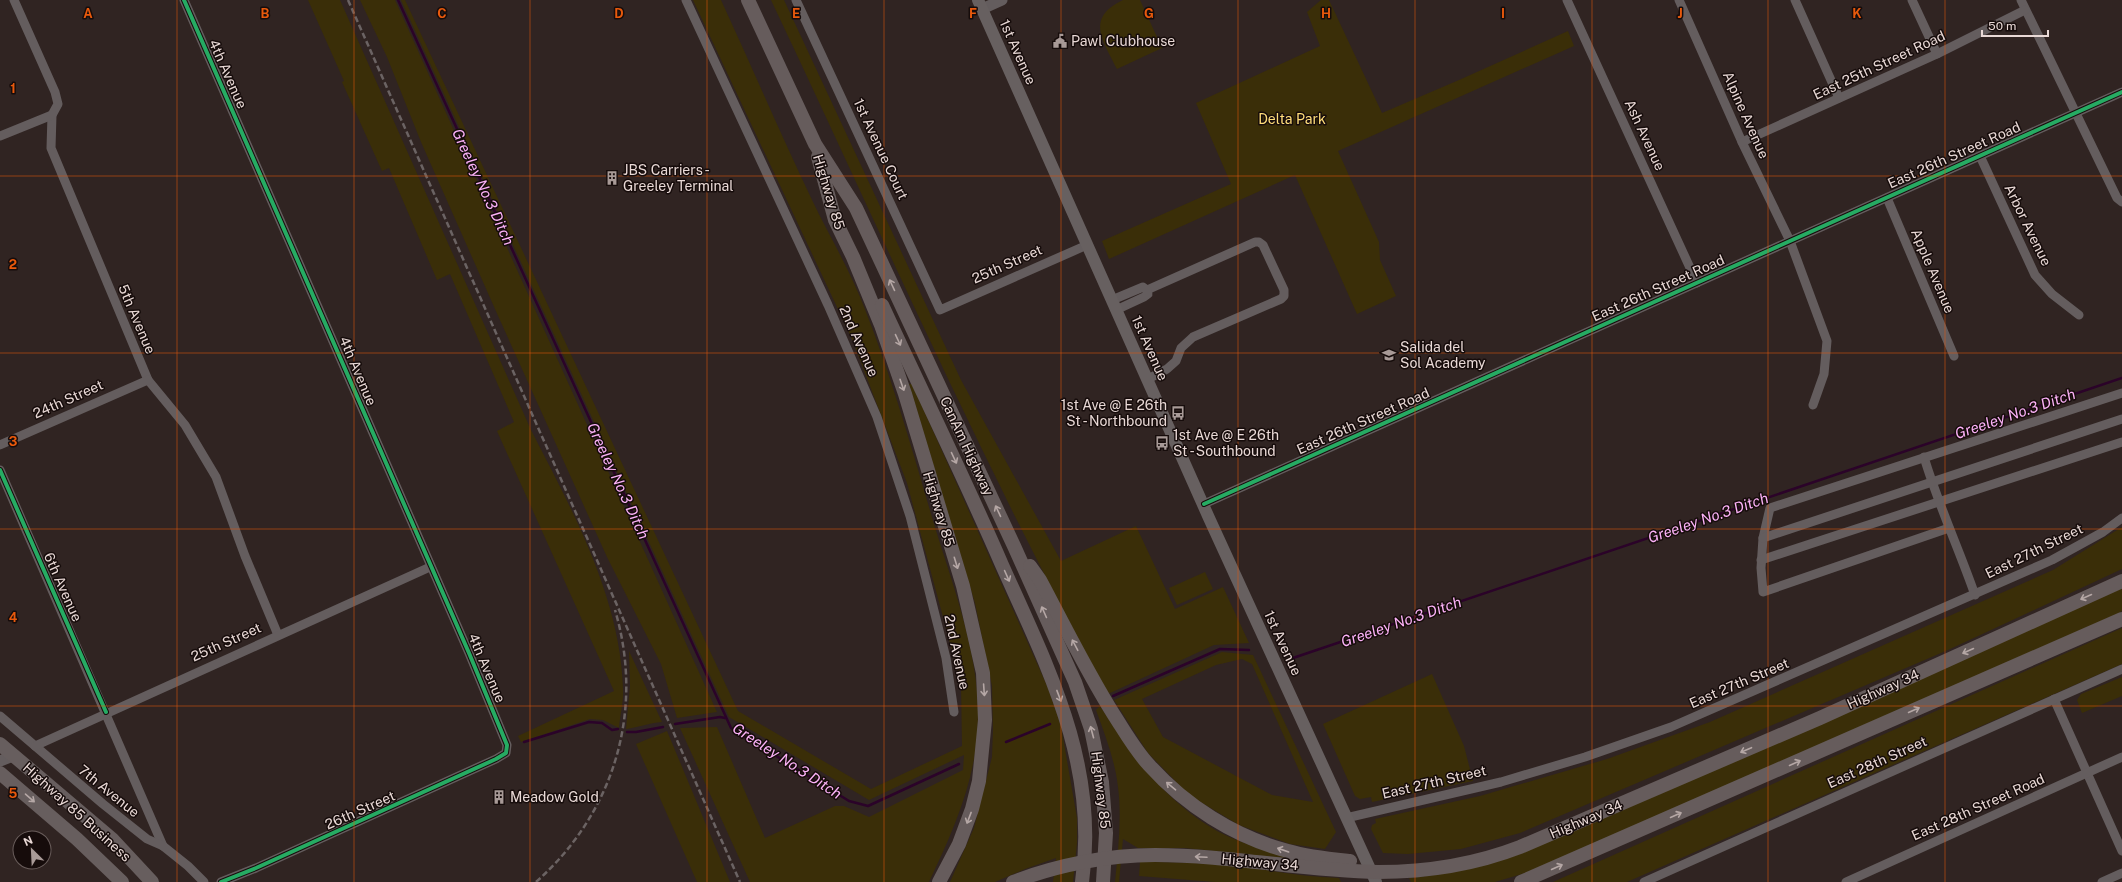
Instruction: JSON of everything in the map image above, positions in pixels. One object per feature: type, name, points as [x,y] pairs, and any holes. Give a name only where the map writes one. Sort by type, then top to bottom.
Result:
[{"type":"highway","name":"Highway 85","points":[[748,0],[814,144],[856,208],[920,346]]},
{"type":"highway","name":"Highway 85","points":[[814,144],[835,220],[853,257],[905,394],[963,586],[982,673],[985,720],[979,781],[972,809],[959,844],[939,882]]},
{"type":"highway","points":[[853,257],[871,282],[970,492],[1032,632],[1063,707],[1074,743],[1084,799],[1086,832],[1082,882]]},
{"type":"highway","name":"CanAm Highway","points":[[920,346],[1014,546]]},
{"type":"highway","name":"Highway 85","points":[[1014,546],[1075,682],[1091,729],[1098,759],[1106,814],[1103,882]]},
{"type":"highway","points":[[1014,546],[1040,580],[1104,700],[1131,742],[1148,764],[1164,781],[1195,808],[1220,824],[1288,852],[1336,864]]},
{"type":"highway","name":"Highway 34","points":[[1013,882],[1053,869],[1110,858],[1136,856],[1218,858],[1336,864],[1373,864],[1403,867],[1498,850],[1538,839],[1820,718],[2122,581]]},
{"type":"highway","points":[[1521,882],[2122,619]]},
{"type":"main road","name":"1st Avenue","points":[[980,4],[1114,305],[1376,882]]},
{"type":"main road","name":"Highway 85 Business","points":[[0,744],[112,839],[152,882]]},
{"type":"main road","name":"Highway 85 Business","points":[[0,773],[77,839],[122,882]]},
{"type":"street","name":"5th Avenue","points":[[14,0],[55,92],[58,104],[52,115],[51,148],[148,380],[185,425],[208,460],[278,635]]},
{"type":"street","name":"4th Avenue","points":[[184,0],[504,734],[507,745],[506,753]]},
{"type":"street","name":"2nd Avenue","points":[[686,0],[828,305],[877,417],[910,516],[946,658],[954,712]]},
{"type":"street","name":"1st Avenue Court","points":[[796,0],[940,310]]},
{"type":"street","points":[[980,4],[1002,0]]},
{"type":"street","name":"Ash Avenue","points":[[1567,0],[1697,283]]},
{"type":"street","name":"Alpine Avenue","points":[[1679,0],[1742,142],[1790,241],[1826,340],[1824,374],[1813,405]]},
{"type":"street","points":[[1795,0],[1839,98]]},
{"type":"street","points":[[1912,0],[1937,54]]},
{"type":"street","points":[[2021,0],[2117,198],[2122,202]]},
{"type":"street","name":"East 25th Street Road","points":[[1742,142],[1937,54],[2025,10]]},
{"type":"street","name":"East 26th Street Road","points":[[1204,504],[2122,92]]},
{"type":"street","points":[[0,136],[52,115]]},
{"type":"street","name":"Arbor Avenue","points":[[1980,156],[2035,274],[2052,294],[2079,315]]},
{"type":"street","name":"Apple Avenue","points":[[1887,198],[1954,356]]},
{"type":"street","points":[[1114,305],[1143,287],[1147,290],[1255,242],[1260,242],[1263,245],[1284,290],[1284,296],[1281,299],[1193,337],[1181,348],[1176,361],[1167,369],[1148,378]]},
{"type":"street","name":"25th Street","points":[[940,310],[1087,245]]},
{"type":"street","name":"24th Street","points":[[0,445],[148,380]]},
{"type":"street","points":[[1949,528],[1763,592],[1761,560],[1763,538],[1770,508],[2122,394]]},
{"type":"street","points":[[1763,538],[2122,419]]},
{"type":"street","points":[[1761,560],[1940,503],[2122,442]]},
{"type":"street","points":[[1924,457],[1932,483],[1949,528],[1957,543],[1975,595]]},
{"type":"street","name":"6th Avenue","points":[[0,470],[163,846]]},
{"type":"street","name":"East 27th Street","points":[[1346,818],[1501,782],[1585,757],[1650,735],[1707,712],[2059,557],[2103,532],[2122,518]]},
{"type":"street","name":"25th Street","points":[[35,746],[106,712],[430,567]]},
{"type":"street","name":"East 28th Street","points":[[1644,882],[2122,670]]},
{"type":"street","points":[[2054,699],[2122,851]]},
{"type":"street","name":"7th Avenue","points":[[0,716],[135,831],[147,839],[163,846],[188,866],[204,882]]},
{"type":"street","name":"26th Street","points":[[220,882],[256,868],[490,763],[506,753]]},
{"type":"street","points":[[0,762],[13,756]]},
{"type":"street","name":"East 28th Street Road","points":[[1846,882],[2122,757]]},
{"type":"street","points":[[2102,882],[2122,873]]},
{"type":"green space","points":[[308,0],[340,0],[531,430],[562,491],[591,554],[613,620],[620,654],[623,693],[619,728],[603,720],[590,719],[521,742],[518,736],[614,691],[497,431],[514,422],[450,274],[437,280],[389,168],[382,171],[342,82],[344,81]]},
{"type":"green space","points":[[360,0],[395,0],[717,712],[677,718],[661,664],[607,557],[499,318],[421,142],[387,57]]},
{"type":"green space","points":[[401,0],[405,0],[738,711],[871,789],[962,746],[961,684],[907,483],[852,339],[693,0],[721,0],[801,177],[848,270],[866,312],[902,417],[956,594],[969,644],[977,692],[978,716],[974,760],[963,802],[929,882],[750,882],[680,728],[717,727],[765,838],[835,806],[844,806],[869,817],[963,770],[964,755],[869,800],[729,717]]},
{"type":"green space","points":[[771,0],[784,0],[961,380],[1061,561],[1136,526],[1175,609],[1223,587],[1249,643],[1214,645],[1108,694],[1062,609],[976,437]]},
{"type":"green space","points":[[1123,0],[1140,0],[1162,48],[1117,69],[1100,30],[1104,14],[1111,7]]},
{"type":"green space","name":"Delta Park","points":[[1321,0],[1329,0],[1382,113],[1568,31],[1574,46],[1338,151],[1379,242],[1380,260],[1396,296],[1357,314],[1295,175],[1109,259],[1102,241],[1231,184],[1196,103],[1320,46],[1307,12]]},
{"type":"green space","points":[[909,384],[912,384],[1048,688],[1061,726],[1077,818],[1077,843],[1073,882],[1053,882],[1056,858],[995,882],[950,882],[974,828],[992,757],[992,686],[975,603]]},
{"type":"green space","points":[[2122,527],[2122,569],[1948,650],[1520,833],[1461,849],[1408,854],[1383,853],[1371,829],[1372,825],[1376,823],[1375,819],[1480,796],[1607,759],[1710,722],[2053,570]]},
{"type":"green space","points":[[1205,572],[1213,589],[1177,605],[1169,588]]},
{"type":"green space","points":[[2122,588],[2122,611],[2117,614],[1542,868],[1495,882],[1411,882],[1409,878],[1461,870],[1511,856],[1558,838]]},
{"type":"green space","points":[[2122,628],[2122,664],[1627,882],[1553,882]]},
{"type":"green space","points":[[629,651],[662,722],[626,729],[630,686]]},
{"type":"green space","points":[[1222,652],[1253,655],[1336,832],[1325,849],[1290,844],[1239,825],[1189,795],[1148,753],[1114,700]],"holes":[[[1242,659],[1252,664],[1313,802],[1272,795],[1163,737],[1142,699],[1216,665]]]},
{"type":"green space","points":[[1432,674],[1464,746],[1473,781],[1372,802],[1371,797],[1360,799],[1355,796],[1323,724]]},
{"type":"green space","points":[[2122,677],[2122,696],[2082,713],[2077,700],[2081,694]]},
{"type":"green space","points":[[1100,706],[1149,774],[1178,803],[1194,816],[1212,828],[1230,837],[1289,857],[1285,858],[1185,848],[1138,848],[1123,839],[1119,882],[1115,882],[1119,834],[1119,799],[1117,777],[1112,757],[1096,710]]},
{"type":"green space","points":[[667,731],[730,882],[697,882],[636,744]]},
{"type":"green space","points":[[1140,862],[1194,863],[1247,867],[1339,878],[1341,882],[1215,882],[1139,876]]},
{"type":"waterway","name":"Greeley No.3 Ditch","points":[[398,0],[731,728],[849,801],[868,806],[959,764]]},
{"type":"waterway","name":"Greeley No.3 Ditch","points":[[1293,658],[2122,378]]},
{"type":"waterway","name":"Greeley No.3 Ditch","points":[[1113,696],[1220,649],[1249,650]]},
{"type":"waterway","points":[[675,724],[720,717],[725,718]]},
{"type":"waterway","points":[[524,742],[589,722],[602,723],[612,730],[618,729]]},
{"type":"waterway","name":"Greeley No.3 Ditch","points":[[1006,742],[1050,724]]},
{"type":"waterway","points":[[627,732],[636,732],[663,727]]},
{"type":"railway","points":[[348,0],[740,882]]},
{"type":"railway","points":[[536,882],[563,855],[585,825],[603,792],[616,758],[624,722],[626,685],[623,648],[615,610]]},
{"type":"cycle path","points":[[184,0],[469,653],[507,745],[506,753],[496,759],[256,868],[221,882]]},
{"type":"cycle path","points":[[1204,504],[2122,92]]},
{"type":"cycle path","points":[[0,470],[106,712]]},
{"type":"place","name":"Pawl Clubhouse","points":[[1060,41]]},
{"type":"place","name":"JBS Carriers - Greeley Terminal","points":[[612,178]]},
{"type":"place","name":"Salida del Sol Academy","points":[[1389,355]]},
{"type":"place","name":"1st Ave @ E 26th St - Northbound","points":[[1178,413]]},
{"type":"place","name":"1st Ave @ E 26th St - Southbound","points":[[1162,443]]},
{"type":"place","name":"Meadow Gold","points":[[499,797]]}]
